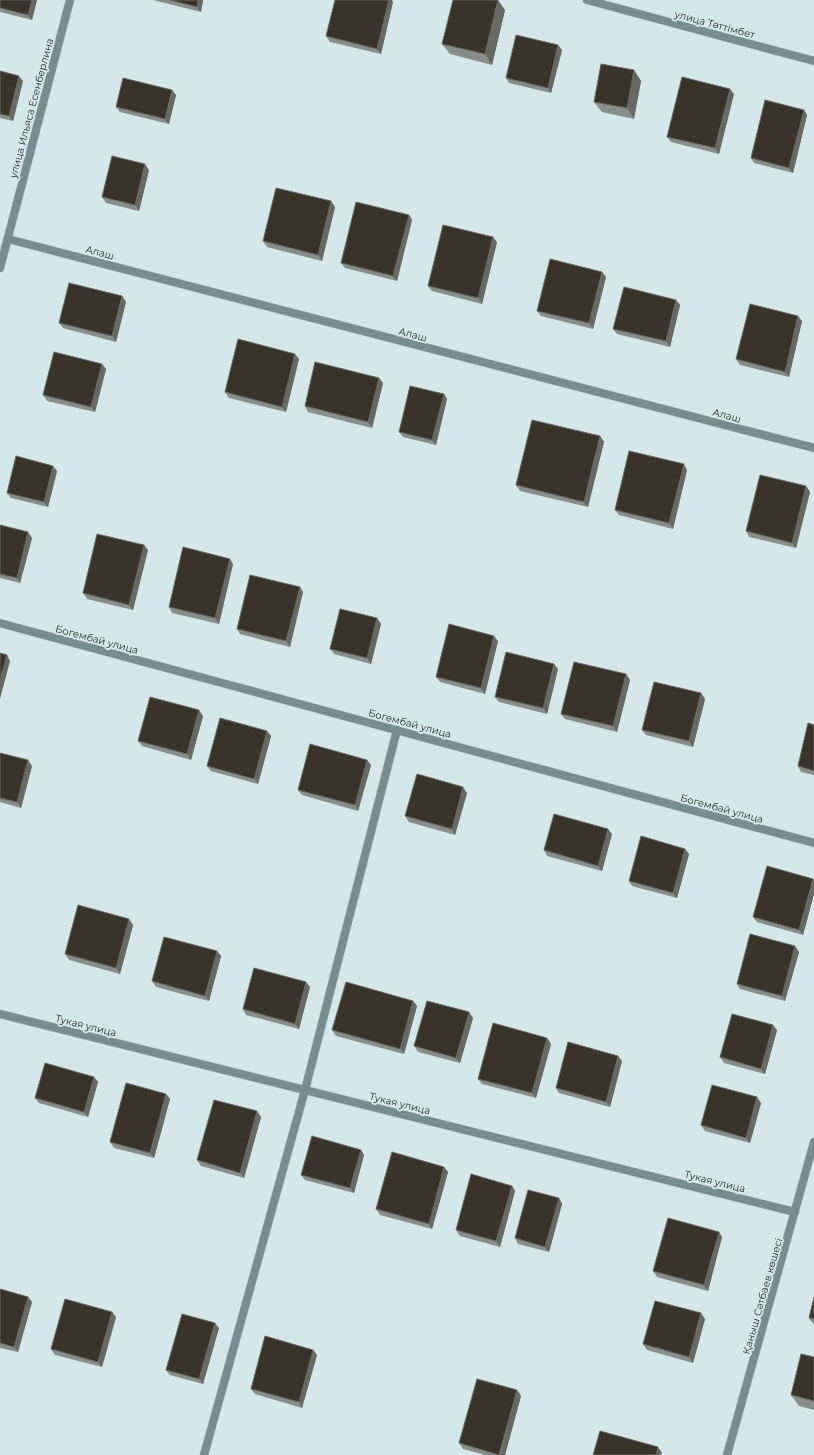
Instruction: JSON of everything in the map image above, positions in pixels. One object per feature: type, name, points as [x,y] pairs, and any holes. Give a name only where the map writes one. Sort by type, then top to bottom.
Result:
[{"type":"street","name":"улица Ильяса Есенберлина","points":[[0,268],[70,0]]},
{"type":"street","name":"улица Тәттімбет","points":[[587,0],[814,61]]},
{"type":"street","name":"Алаш","points":[[8,239],[814,448]]},
{"type":"street","name":"Богембай улица","points":[[0,623],[814,843]]},
{"type":"street","points":[[204,1455],[305,1090],[397,730]]},
{"type":"street","name":"Тукая улица","points":[[0,1014],[796,1212]]},
{"type":"street","name":"Қаныш Сәтбаев көшесі","points":[[727,1455],[796,1212],[814,1142]]},
{"type":"building","points":[[0,0],[32,0],[28,15],[0,8]]},
{"type":"building","points":[[170,0],[198,0],[197,7]]},
{"type":"building","points":[[335,0],[389,0],[377,49],[326,36]]},
{"type":"building","points":[[453,0],[498,0],[485,54],[442,44]]},
{"type":"building","points":[[516,35],[558,45],[548,88],[506,78]]},
{"type":"building","points":[[601,64],[634,70],[627,108],[594,102]]},
{"type":"building","points":[[0,71],[19,76],[9,116],[0,114]]},
{"type":"building","points":[[682,77],[730,89],[715,148],[667,137]]},
{"type":"building","points":[[123,78],[172,90],[165,119],[116,107]]},
{"type":"building","points":[[765,100],[804,110],[789,168],[751,158]]},
{"type":"building","points":[[112,156],[145,164],[135,205],[102,197]]},
{"type":"building","points":[[276,188],[331,201],[318,255],[263,241]]},
{"type":"building","points":[[356,202],[409,215],[393,276],[341,263]]},
{"type":"building","points":[[443,225],[493,237],[478,298],[428,286]]},
{"type":"building","points":[[550,259],[602,272],[589,323],[537,311]]},
{"type":"building","points":[[69,283],[122,296],[112,336],[59,323]]},
{"type":"building","points":[[624,287],[676,300],[666,341],[613,329]]},
{"type":"building","points":[[750,304],[798,316],[785,372],[736,359]]},
{"type":"building","points":[[238,339],[295,354],[282,407],[225,392]]},
{"type":"building","points":[[54,352],[102,364],[91,407],[43,395]]},
{"type":"building","points":[[315,362],[379,378],[368,422],[305,406]]},
{"type":"building","points":[[410,386],[444,394],[432,440],[399,432]]},
{"type":"building","points":[[532,420],[600,436],[584,502],[516,485]]},
{"type":"building","points":[[629,451],[684,464],[669,523],[615,510]]},
{"type":"building","points":[[16,456],[53,466],[44,502],[7,493]]},
{"type":"building","points":[[760,475],[806,486],[792,543],[746,531]]},
{"type":"building","points":[[0,525],[28,532],[17,578],[0,574]]},
{"type":"building","points":[[97,534],[144,545],[129,605],[83,593]]},
{"type":"building","points":[[183,547],[230,559],[215,618],[169,607]]},
{"type":"building","points":[[250,575],[300,587],[286,641],[237,629]]},
{"type":"building","points":[[340,609],[377,618],[367,658],[330,649]]},
{"type":"building","points":[[449,624],[494,636],[481,688],[436,677]]},
{"type":"building","points":[[506,652],[554,664],[543,708],[495,697]]},
{"type":"building","points":[[0,653],[7,655],[0,680]]},
{"type":"building","points":[[574,662],[626,674],[613,726],[561,714]]},
{"type":"building","points":[[654,682],[701,693],[689,741],[642,730]]},
{"type":"building","points":[[150,697],[199,710],[187,754],[138,741]]},
{"type":"building","points":[[220,718],[267,731],[254,779],[207,766]]},
{"type":"building","points":[[808,723],[814,725],[814,771],[798,766]]},
{"type":"building","points":[[310,744],[367,760],[355,805],[298,790]]},
{"type":"building","points":[[0,753],[28,760],[17,802],[0,798]]},
{"type":"building","points":[[417,774],[463,787],[452,829],[405,816]]},
{"type":"building","points":[[554,814],[608,829],[598,866],[544,850]]},
{"type":"building","points":[[641,836],[685,849],[673,893],[629,881]]},
{"type":"building","points":[[767,866],[813,879],[799,930],[753,917]]},
{"type":"building","points":[[78,905],[129,919],[116,968],[65,954]]},
{"type":"building","points":[[750,934],[795,946],[782,996],[737,984]]},
{"type":"building","points":[[164,937],[217,951],[205,996],[152,981]]},
{"type":"building","points":[[254,968],[306,982],[295,1024],[243,1009]]},
{"type":"building","points":[[346,982],[413,1001],[400,1049],[332,1030]]},
{"type":"building","points":[[427,1001],[469,1012],[456,1058],[414,1046]]},
{"type":"building","points":[[732,1014],[773,1025],[761,1069],[720,1057]]},
{"type":"building","points":[[493,1023],[547,1038],[532,1093],[478,1079]]},
{"type":"building","points":[[568,1042],[618,1056],[606,1102],[556,1088]]},
{"type":"building","points":[[45,1063],[94,1077],[84,1112],[35,1098]]},
{"type":"building","points":[[126,1083],[166,1094],[150,1153],[110,1142]]},
{"type":"building","points":[[712,1085],[757,1097],[746,1138],[701,1125]]},
{"type":"building","points":[[214,1100],[257,1111],[240,1173],[197,1160]]},
{"type":"building","points":[[312,1136],[361,1150],[350,1188],[301,1175]]},
{"type":"building","points":[[392,1152],[444,1167],[429,1224],[376,1209]]},
{"type":"building","points":[[471,1174],[512,1186],[496,1241],[456,1230]]},
{"type":"building","points":[[528,1190],[559,1198],[545,1247],[515,1238]]},
{"type":"building","points":[[668,1218],[719,1232],[704,1285],[653,1271]]},
{"type":"building","points":[[0,1289],[28,1297],[14,1347],[0,1343]]},
{"type":"building","points":[[814,1297],[814,1319],[809,1318]]},
{"type":"building","points":[[65,1299],[112,1312],[98,1362],[51,1349]]},
{"type":"building","points":[[655,1301],[701,1313],[689,1357],[643,1344]]},
{"type":"building","points":[[182,1314],[215,1323],[199,1379],[166,1370]]},
{"type":"building","points":[[265,1336],[313,1350],[299,1402],[251,1389]]},
{"type":"building","points":[[801,1354],[814,1357],[814,1401],[791,1395]]},
{"type":"building","points":[[477,1379],[517,1390],[499,1455],[459,1443]]},
{"type":"building","points":[[600,1431],[658,1447],[656,1455],[593,1455]]}]
